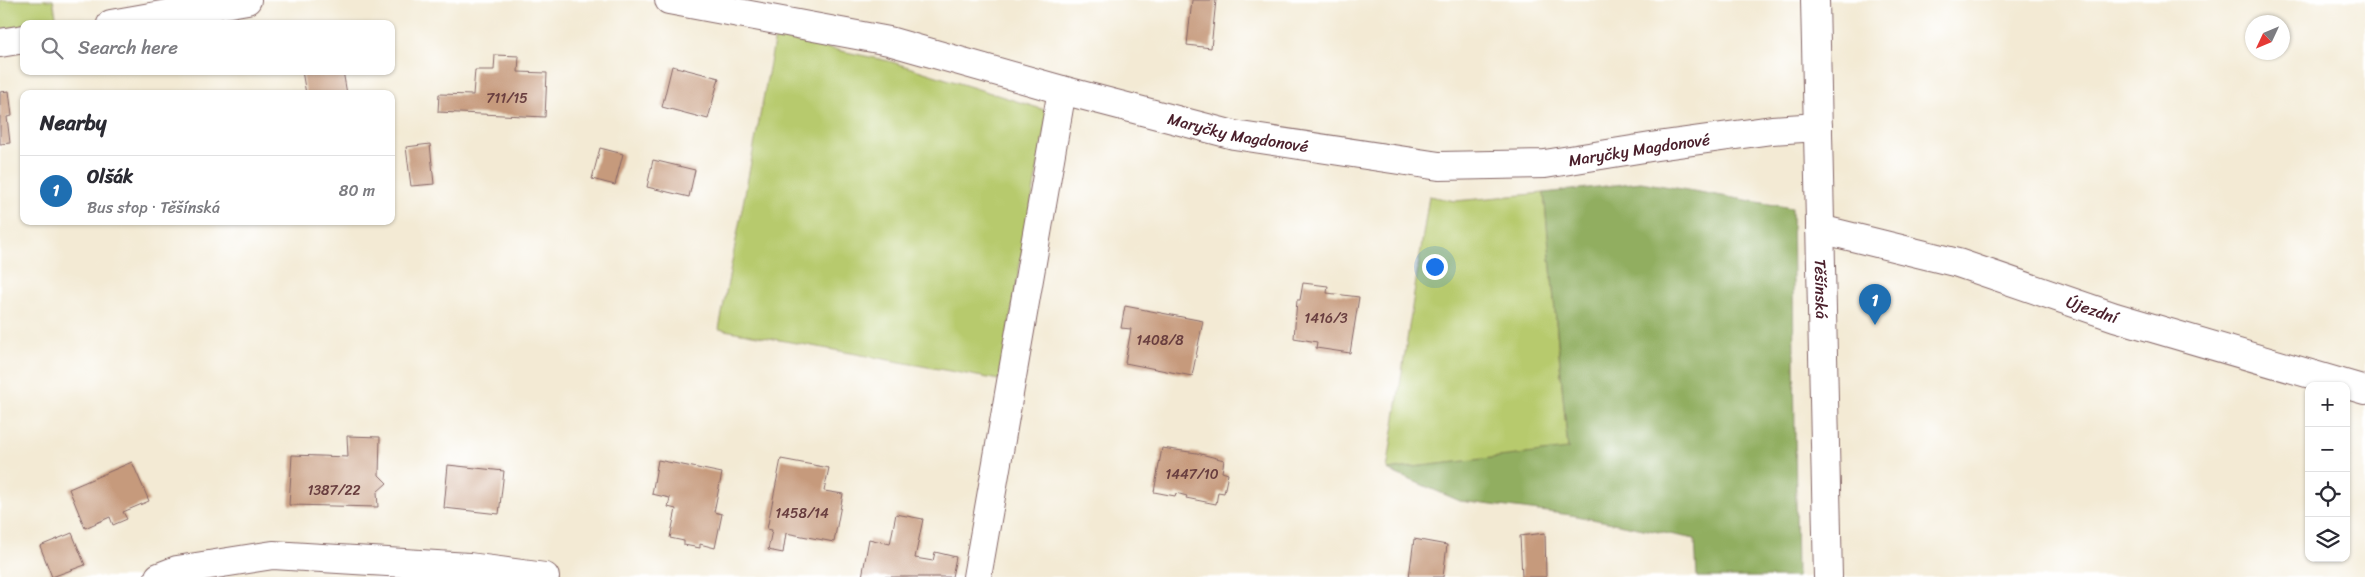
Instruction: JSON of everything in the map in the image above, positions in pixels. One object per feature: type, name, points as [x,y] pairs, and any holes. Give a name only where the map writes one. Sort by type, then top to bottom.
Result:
[{"type":"street","points":[[134,20],[247,0]]},
{"type":"street","name":"Maryčky Magdonové","points":[[669,0],[889,40],[1062,90],[1234,134],[1439,166],[1545,164],[1772,130],[1818,127]]},
{"type":"street","name":"Těšínská","points":[[1815,0],[1828,577]]},
{"type":"street","points":[[0,42],[20,39]]},
{"type":"street","points":[[977,577],[1062,90]]},
{"type":"street","name":"Újezdní","points":[[1820,229],[1958,264],[2115,317],[2365,390]]},
{"type":"street","points":[[159,577],[177,570],[273,555],[469,567],[545,577]]},
{"type":"green space","points":[[0,0],[53,0],[57,20],[20,20],[20,26],[0,29]]},
{"type":"green space","points":[[775,37],[889,61],[1048,111],[999,380],[719,329]]},
{"type":"green space","points":[[1641,182],[1792,208],[1797,577],[1697,577],[1695,539],[1571,515],[1460,501],[1387,470],[1568,449],[1544,193]]},
{"type":"green space","points":[[1544,193],[1568,450],[1387,470],[1429,196],[1455,201]]},
{"type":"building","points":[[1192,0],[1216,0],[1211,48],[1187,45]]},
{"type":"building","points":[[495,55],[519,56],[518,72],[547,73],[545,117],[438,112],[439,94],[473,95],[475,70],[494,70]]},
{"type":"building","points":[[672,66],[719,78],[708,119],[662,107]]},
{"type":"building","points":[[303,75],[344,75],[346,90],[305,90]]},
{"type":"building","points":[[9,91],[12,116],[7,117],[10,143],[0,144],[0,92]]},
{"type":"building","points":[[430,144],[434,184],[411,186],[406,147]]},
{"type":"building","points":[[600,148],[623,154],[615,185],[592,179]]},
{"type":"building","points":[[653,160],[695,170],[689,197],[647,187]]},
{"type":"building","points":[[1303,283],[1328,286],[1327,293],[1359,297],[1350,353],[1316,348],[1317,342],[1294,338],[1297,300],[1300,300]]},
{"type":"building","points":[[1125,306],[1203,321],[1192,376],[1125,363],[1131,329],[1121,328]]},
{"type":"building","points":[[347,436],[380,437],[379,475],[387,483],[377,492],[378,507],[289,505],[292,455],[348,457]]},
{"type":"building","points":[[1162,448],[1197,453],[1224,460],[1222,472],[1228,474],[1224,493],[1218,492],[1216,504],[1186,498],[1187,496],[1176,493],[1175,496],[1154,492]]},
{"type":"building","points":[[781,459],[829,468],[824,491],[843,494],[834,542],[786,533],[783,553],[768,550],[772,530],[767,529]]},
{"type":"building","points":[[658,460],[722,473],[714,512],[722,514],[715,548],[700,544],[700,548],[684,545],[684,541],[670,538],[676,509],[668,507],[670,498],[652,494]]},
{"type":"building","points":[[132,462],[149,501],[123,512],[127,519],[113,525],[110,517],[85,528],[69,489]]},
{"type":"building","points":[[448,465],[504,471],[499,514],[444,508]]},
{"type":"building","points":[[896,514],[923,519],[915,558],[933,561],[935,552],[956,557],[952,577],[862,577],[869,539],[890,544]]},
{"type":"building","points":[[72,533],[85,565],[52,577],[40,546]]},
{"type":"building","points":[[1545,533],[1546,577],[1522,577],[1520,536]]},
{"type":"building","points":[[1414,539],[1447,545],[1443,577],[1409,577]]},
{"type":"place","name":"Olšák","points":[[1875,325]]}]
